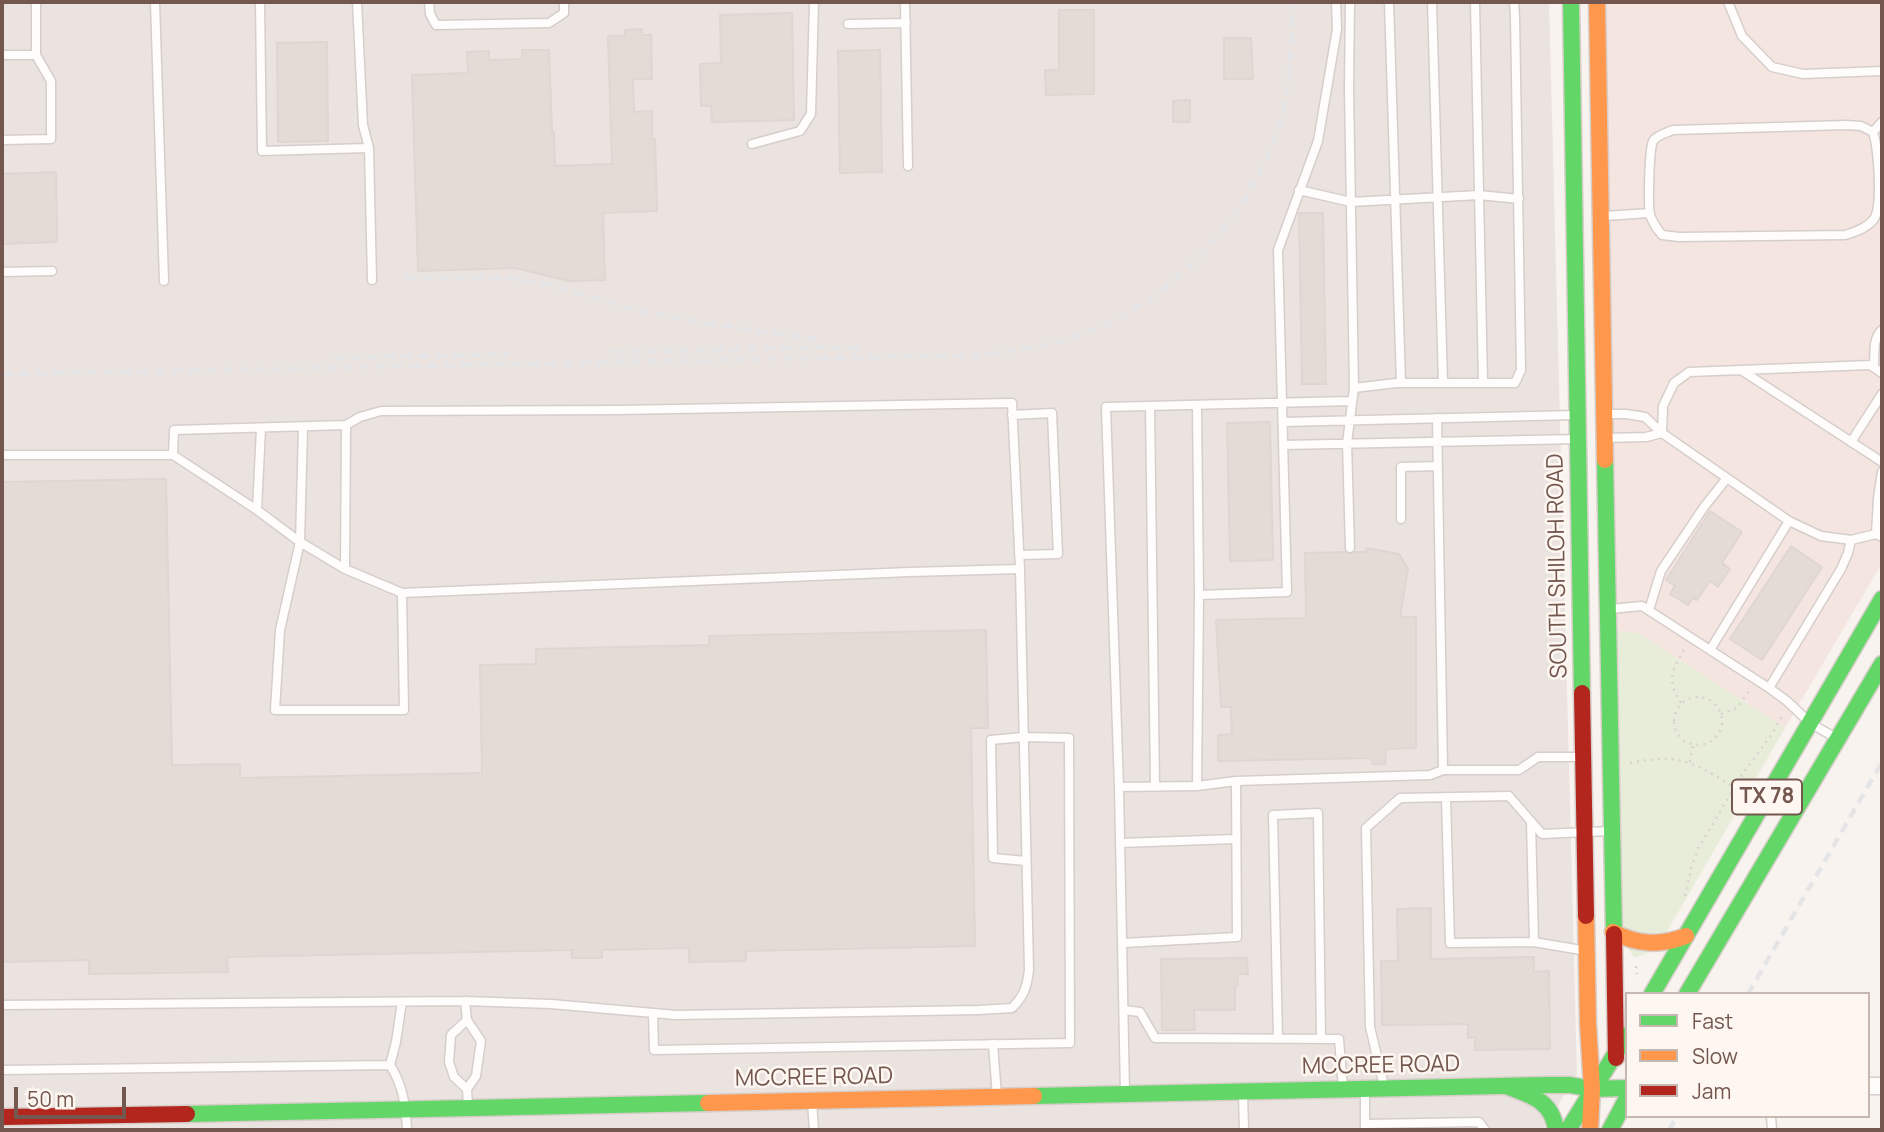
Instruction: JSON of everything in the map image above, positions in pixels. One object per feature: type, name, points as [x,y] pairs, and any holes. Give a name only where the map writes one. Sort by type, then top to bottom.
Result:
[{"type":"main road","name":"SOUTH SHILOH ROAD","points":[[1571,2],[1588,1024],[1592,1089],[1590,1130]]},
{"type":"main road","points":[[1597,2],[1613,932],[1616,1053],[1624,1091],[1618,1123],[1610,1130]]},
{"type":"main road","points":[[1578,415],[1604,414]]},
{"type":"main road","points":[[1578,439],[1605,438]]},
{"type":"main road","name":"TX 78","points":[[1653,992],[1882,599]]},
{"type":"main road","name":"TX 78","points":[[1688,992],[1882,664]]},
{"type":"main road","points":[[1613,932],[1644,944],[1666,943],[1686,936]]},
{"type":"main road","points":[[1568,1130],[1625,1038]]},
{"type":"main road","name":"MCCREE ROAD","points":[[2,1116],[77,1123],[468,1108],[1385,1088],[1570,1085],[1624,1091]]},
{"type":"main road","points":[[1506,1086],[1544,1103],[1552,1112],[1556,1130]]},
{"type":"lane","points":[[2,140],[51,139],[51,81],[36,55],[36,2]]},
{"type":"lane","points":[[155,2],[164,281]]},
{"type":"lane","points":[[260,2],[262,151],[369,148]]},
{"type":"lane","points":[[357,2],[363,125],[369,148],[372,280]]},
{"type":"lane","points":[[429,2],[430,14],[436,25],[549,23],[564,13],[564,2]]},
{"type":"lane","points":[[752,144],[800,131],[811,114],[814,2]]},
{"type":"lane","points":[[905,2],[908,166]]},
{"type":"lane","points":[[1199,595],[1287,592],[1278,250],[1318,141],[1337,29],[1336,2]]},
{"type":"lane","points":[[1350,2],[1354,388],[1347,443],[1350,548]]},
{"type":"lane","points":[[1389,2],[1401,383]]},
{"type":"lane","points":[[1432,2],[1443,383]]},
{"type":"lane","points":[[1475,2],[1483,383]]},
{"type":"lane","points":[[1354,388],[1401,383],[1515,383],[1521,370],[1514,2]]},
{"type":"lane","points":[[1728,2],[1742,36],[1772,66],[1803,74],[1882,71]]},
{"type":"lane","points":[[848,24],[906,23]]},
{"type":"lane","points":[[2,55],[36,55]]},
{"type":"lane","points":[[1873,132],[1882,122]]},
{"type":"lane","points":[[1846,125],[1861,126],[1873,132],[1877,146],[1878,207],[1874,218],[1857,232],[1845,235],[1679,237],[1662,235],[1650,213],[1650,156],[1654,140],[1661,134],[1673,130],[1846,125]]},
{"type":"lane","points":[[1298,190],[1351,202],[1479,195],[1519,199]]},
{"type":"lane","points":[[1601,216],[1650,213]]},
{"type":"lane","points":[[2,272],[52,271]]},
{"type":"lane","points":[[1874,367],[1875,339],[1882,330]]},
{"type":"lane","points":[[1662,433],[1663,406],[1674,383],[1689,372],[1870,365],[1882,373]]},
{"type":"lane","points":[[1741,370],[1882,462]]},
{"type":"lane","points":[[1851,442],[1882,394]]},
{"type":"lane","points":[[1125,1094],[1107,407],[1352,401]]},
{"type":"lane","points":[[2,1005],[465,1001],[551,1004],[676,1015],[1012,1009],[1027,987],[1029,970],[1020,569],[1012,403],[381,411],[359,417],[346,425],[174,430],[173,455]]},
{"type":"lane","points":[[1150,406],[1155,787]]},
{"type":"lane","points":[[1197,406],[1197,786]]},
{"type":"lane","points":[[1012,415],[1052,413],[1058,554],[1019,555]]},
{"type":"lane","points":[[1604,414],[1645,417],[1662,433],[1789,522],[1821,536],[1852,540],[1879,535],[1878,498],[1882,472]]},
{"type":"lane","points":[[1283,422],[1578,415]]},
{"type":"lane","points":[[1437,418],[1443,770]]},
{"type":"lane","points":[[345,569],[346,425]]},
{"type":"lane","points":[[257,510],[261,428]]},
{"type":"lane","points":[[303,428],[300,542],[280,630],[275,710],[404,710],[402,593]]},
{"type":"lane","points":[[1605,438],[1646,437],[1662,433]]},
{"type":"lane","points":[[1283,445],[1578,439]]},
{"type":"lane","points":[[2,455],[173,455],[300,542],[345,569],[402,593],[1020,569]]},
{"type":"lane","points":[[1401,519],[1401,467],[1438,466]]},
{"type":"lane","points":[[1649,610],[1661,571],[1727,478]]},
{"type":"lane","points":[[1710,650],[1789,522]]},
{"type":"lane","points":[[1769,688],[1841,569],[1852,540]]},
{"type":"lane","points":[[1608,610],[1642,606],[1769,688],[1810,723],[1838,739]]},
{"type":"lane","points":[[653,1013],[654,1050],[1070,1043],[1069,738],[1023,737],[991,740],[993,858],[1026,861]]},
{"type":"lane","points":[[1119,787],[1430,775],[1443,770],[1519,771],[1538,757],[1584,757]]},
{"type":"lane","points":[[1123,943],[1237,937],[1236,781]]},
{"type":"lane","points":[[1385,1088],[1370,1027],[1366,828],[1401,798],[1509,796],[1542,834],[1611,831]]},
{"type":"lane","points":[[1446,797],[1450,943],[1534,942],[1587,951]]},
{"type":"lane","points":[[1278,1038],[1273,815],[1318,813],[1321,1038]]},
{"type":"lane","points":[[1531,821],[1534,942]]},
{"type":"lane","points":[[1120,843],[1236,839]]},
{"type":"lane","points":[[465,1001],[467,1020],[481,1041],[476,1076],[467,1089],[468,1108]]},
{"type":"lane","points":[[402,1002],[390,1065],[397,1077],[406,1110],[407,1130]]},
{"type":"lane","points":[[1124,1010],[1140,1012],[1155,1038],[1339,1039],[1343,1090]]},
{"type":"lane","points":[[467,1020],[451,1035],[449,1062],[454,1077],[467,1089]]},
{"type":"lane","points":[[993,1044],[996,1097]]},
{"type":"lane","points":[[2,1070],[390,1065]]},
{"type":"lane","points":[[1365,1089],[1365,1127],[1479,1122],[1485,1130]]},
{"type":"lane","points":[[1243,1091],[1244,1130]]},
{"type":"lane","points":[[812,1101],[814,1130]]},
{"type":"path","points":[[1681,704],[1673,692],[1672,670],[1692,638]]},
{"type":"path","points":[[1721,715],[1737,708],[1756,680]]},
{"type":"path","points":[[1694,697],[1714,703],[1721,715],[1719,732],[1708,742],[1693,744],[1680,737],[1674,724],[1676,710],[1694,697]]},
{"type":"path","points":[[1685,899],[1699,847],[1789,703]]},
{"type":"path","points":[[1690,763],[1693,744]]},
{"type":"path","points":[[1627,763],[1664,759],[1690,763],[1735,788]]},
{"type":"path","points":[[1630,973],[1636,966],[1637,974]]},
{"type":"shaded area","points":[[2,2],[1549,2],[1577,1074],[1543,1130],[2,1130]]},
{"type":"shaded area","points":[[1605,2],[1882,2],[1882,563],[1785,728],[1638,633],[1615,631]]},
{"type":"green space","points":[[1615,631],[1638,633],[1785,728],[1657,949],[1634,958],[1620,934]]},
{"type":"building","points":[[1059,10],[1094,10],[1094,94],[1046,95],[1045,70],[1059,70]]},
{"type":"building","points":[[792,13],[794,120],[712,122],[711,106],[701,106],[700,64],[721,63],[720,15]]},
{"type":"building","points":[[642,29],[642,35],[651,35],[652,79],[633,79],[634,112],[652,111],[657,211],[603,213],[605,280],[569,281],[515,268],[418,271],[412,75],[468,73],[467,52],[489,51],[489,60],[522,59],[522,50],[549,50],[555,166],[612,164],[608,36],[625,36],[625,30]]},
{"type":"building","points":[[1224,38],[1251,38],[1253,79],[1224,79]]},
{"type":"building","points":[[327,42],[328,141],[278,142],[277,43]]},
{"type":"building","points":[[880,50],[882,172],[840,173],[838,51]]},
{"type":"building","points":[[1190,100],[1190,122],[1173,122],[1173,101]]},
{"type":"building","points":[[56,172],[57,242],[2,244],[2,174]]},
{"type":"building","points":[[1299,213],[1323,213],[1326,384],[1302,384]]},
{"type":"building","points":[[1270,422],[1273,560],[1230,561],[1227,423]]},
{"type":"building","points":[[166,479],[172,765],[240,764],[240,778],[482,773],[480,665],[536,664],[536,649],[709,645],[709,636],[986,630],[988,728],[971,728],[975,946],[746,951],[746,961],[689,962],[689,948],[602,950],[602,958],[572,958],[572,950],[227,957],[228,972],[89,974],[89,960],[2,962],[2,482]]},
{"type":"building","points":[[1710,511],[1742,532],[1722,563],[1730,569],[1718,587],[1710,581],[1697,600],[1693,598],[1688,605],[1670,594],[1675,586],[1666,580]]},
{"type":"building","points":[[1791,546],[1822,567],[1762,660],[1730,639]]},
{"type":"building","points":[[1366,548],[1399,554],[1408,569],[1400,617],[1416,617],[1416,748],[1386,749],[1385,764],[1373,764],[1371,758],[1218,761],[1218,735],[1232,734],[1231,707],[1221,707],[1216,620],[1306,618],[1305,553],[1351,554],[1367,552]]},
{"type":"building","points":[[1431,908],[1431,959],[1534,957],[1534,972],[1549,971],[1550,1049],[1475,1050],[1475,1037],[1468,1038],[1468,1024],[1382,1025],[1381,961],[1398,961],[1397,909]]},
{"type":"building","points":[[1247,958],[1248,974],[1237,974],[1235,1010],[1194,1010],[1195,1030],[1162,1030],[1161,959]]},
{"type":"railway","points":[[2,374],[975,355],[1058,342],[1129,312],[1161,291],[1190,266],[1217,237],[1240,206],[1260,173],[1280,122],[1289,71],[1292,2]]},
{"type":"railway","points":[[405,278],[508,278],[545,284],[637,310],[820,340]]},
{"type":"railway","points":[[611,352],[866,348]]},
{"type":"railway","points":[[334,358],[509,354]]},
{"type":"railway","points":[[1749,992],[1882,762]]},
{"type":"railway","points":[[1669,1130],[1676,1118]]},
{"type":"traffic: fast","points":[[1571,2],[1582,693]]},
{"type":"traffic: fast","points":[[1605,460],[1614,934]]},
{"type":"traffic: fast","points":[[1653,992],[1882,599]]},
{"type":"traffic: fast","points":[[1688,992],[1882,664]]},
{"type":"traffic: fast","points":[[1568,1130],[1625,1038]]},
{"type":"traffic: fast","points":[[1034,1096],[1546,1085],[1592,1089],[1625,1088]]},
{"type":"traffic: fast","points":[[1506,1086],[1545,1105],[1554,1120],[1556,1130]]},
{"type":"traffic: fast","points":[[1610,1130],[1625,1102]]},
{"type":"traffic: fast","points":[[187,1114],[708,1103]]},
{"type":"traffic: slow","points":[[1597,2],[1605,460]]},
{"type":"traffic: slow","points":[[1586,916],[1592,1089],[1590,1130]]},
{"type":"traffic: slow","points":[[1613,932],[1631,940],[1649,943],[1686,936]]},
{"type":"traffic: slow","points":[[708,1103],[1034,1096]]},
{"type":"traffic: jam","points":[[1582,693],[1586,916]]},
{"type":"traffic: jam","points":[[1614,934],[1616,1058]]},
{"type":"traffic: jam","points":[[2,1117],[187,1114]]}]
